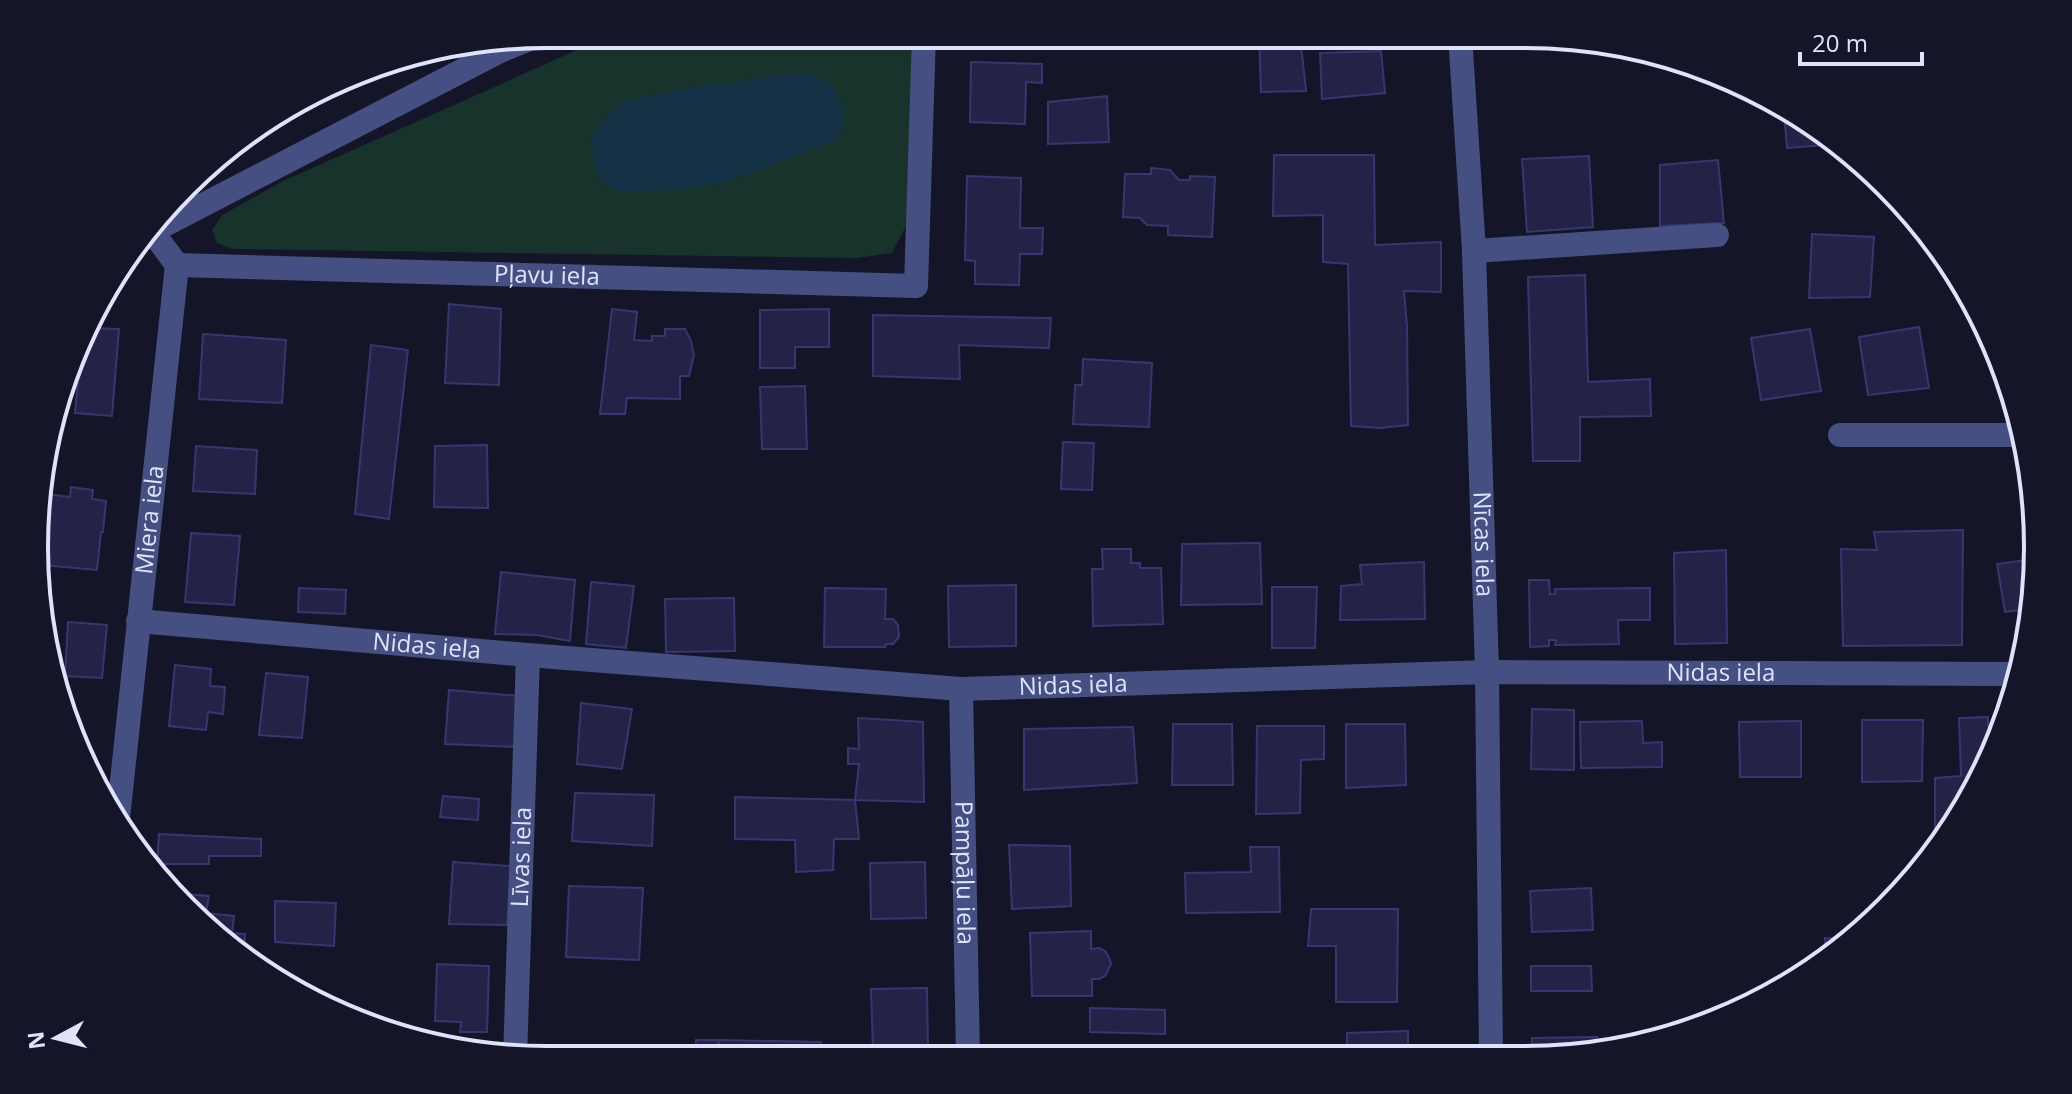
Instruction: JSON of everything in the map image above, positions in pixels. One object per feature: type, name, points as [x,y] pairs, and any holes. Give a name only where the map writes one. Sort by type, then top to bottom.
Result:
[{"type":"street","name":"Pļavu iela","points":[[177,265],[916,286],[924,48]]},
{"type":"street","name":"Nīcas iela","points":[[1461,48],[1474,251],[1487,672],[1491,1046]]},
{"type":"street","points":[[168,222],[490,51]]},
{"type":"street","points":[[1474,251],[1717,235]]},
{"type":"street","points":[[155,238],[177,265]]},
{"type":"street","name":"Miera iela","points":[[119,803],[177,265]]},
{"type":"street","points":[[1840,435],[2011,435]]},
{"type":"street","name":"Nidas iela","points":[[138,621],[961,689],[1487,672],[2007,674]]},
{"type":"street","name":"Līvas iela","points":[[515,1045],[528,655]]},
{"type":"street","name":"Pampāļu iela","points":[[961,689],[968,1046]]},
{"type":"green space","points":[[582,48],[917,48],[911,216],[892,253],[857,258],[232,249],[217,243],[212,230],[222,215],[283,181]]},
{"type":"water","points":[[808,72],[832,84],[845,111],[839,139],[727,182],[679,190],[621,191],[601,182],[594,162],[591,135],[621,102],[688,88]]},
{"type":"building","points":[[1259,48],[1301,48],[1306,91],[1261,92]]},
{"type":"building","points":[[1381,51],[1385,93],[1322,99],[1320,53]]},
{"type":"building","points":[[971,62],[1042,64],[1042,83],[1026,82],[1025,124],[970,122]]},
{"type":"building","points":[[1107,96],[1109,142],[1048,144],[1048,102]]},
{"type":"building","points":[[1785,121],[1821,145],[1787,148]]},
{"type":"building","points":[[1274,155],[1374,155],[1375,245],[1441,242],[1441,292],[1404,291],[1408,425],[1380,428],[1351,426],[1348,264],[1323,262],[1323,215],[1273,216]]},
{"type":"building","points":[[1589,156],[1593,227],[1527,232],[1522,159]]},
{"type":"building","points":[[1718,160],[1724,223],[1660,226],[1660,165]]},
{"type":"building","points":[[1151,168],[1170,170],[1179,180],[1190,180],[1190,176],[1215,177],[1212,237],[1168,235],[1168,226],[1147,225],[1140,218],[1123,217],[1125,174],[1151,174]]},
{"type":"building","points":[[967,176],[1021,178],[1020,228],[1043,228],[1042,254],[1020,254],[1019,285],[975,284],[975,261],[965,260]]},
{"type":"building","points":[[1812,234],[1874,237],[1870,297],[1809,298]]},
{"type":"building","points":[[1585,275],[1588,382],[1650,379],[1651,416],[1580,417],[1580,461],[1533,461],[1528,277]]},
{"type":"building","points":[[449,304],[501,309],[499,385],[445,383]]},
{"type":"building","points":[[612,309],[637,312],[634,340],[652,341],[652,336],[665,336],[665,329],[685,329],[694,355],[689,376],[680,376],[680,399],[627,398],[625,414],[600,414]]},
{"type":"building","points":[[829,309],[829,347],[795,347],[795,368],[760,368],[760,310]]},
{"type":"building","points":[[873,315],[1051,318],[1049,348],[959,345],[960,379],[873,376]]},
{"type":"building","points":[[1919,327],[1929,388],[1868,395],[1859,337]]},
{"type":"building","points":[[98,328],[119,329],[112,416],[75,413],[79,375]]},
{"type":"building","points":[[1810,329],[1821,391],[1761,400],[1751,338]]},
{"type":"building","points":[[203,334],[286,340],[282,403],[199,399]]},
{"type":"building","points":[[371,345],[408,350],[389,519],[355,514]]},
{"type":"building","points":[[1083,359],[1152,363],[1149,427],[1073,424],[1075,385],[1082,385]]},
{"type":"building","points":[[805,386],[807,449],[762,449],[760,387]]},
{"type":"building","points":[[1063,442],[1094,443],[1092,490],[1061,489]]},
{"type":"building","points":[[487,445],[488,508],[434,507],[435,446]]},
{"type":"building","points":[[196,446],[257,450],[255,494],[193,491]]},
{"type":"building","points":[[71,487],[93,490],[92,499],[106,501],[97,570],[49,566],[51,495],[70,497]]},
{"type":"building","points":[[1963,530],[1962,645],[1843,646],[1841,549],[1877,550],[1874,532]]},
{"type":"building","points":[[191,533],[240,536],[234,605],[185,602]]},
{"type":"building","points":[[1260,543],[1262,604],[1181,605],[1182,544]]},
{"type":"building","points":[[1102,549],[1131,549],[1131,563],[1140,563],[1140,568],[1161,568],[1163,624],[1093,626],[1092,569],[1103,569]]},
{"type":"building","points":[[1726,550],[1727,643],[1675,644],[1674,553]]},
{"type":"building","points":[[2024,560],[2020,610],[2005,612],[1997,564]]},
{"type":"building","points":[[1424,562],[1425,619],[1340,620],[1341,586],[1362,584],[1360,565]]},
{"type":"building","points":[[501,572],[575,580],[570,641],[537,635],[495,634]]},
{"type":"building","points":[[1529,580],[1549,580],[1550,594],[1555,594],[1555,589],[1650,588],[1650,620],[1618,620],[1619,644],[1555,645],[1556,640],[1549,640],[1549,646],[1530,647]]},
{"type":"building","points":[[591,582],[634,586],[626,648],[586,644]]},
{"type":"building","points":[[1016,585],[1016,646],[949,647],[948,586]]},
{"type":"building","points":[[1272,587],[1317,587],[1315,648],[1272,648]]},
{"type":"building","points":[[299,588],[346,590],[345,614],[298,612]]},
{"type":"building","points":[[825,588],[886,589],[885,619],[893,619],[898,625],[899,637],[885,647],[824,647]]},
{"type":"building","points":[[734,598],[735,651],[666,652],[665,599]]},
{"type":"building","points":[[68,622],[107,625],[102,678],[65,676]]},
{"type":"building","points":[[175,665],[211,669],[210,686],[225,687],[223,714],[208,712],[206,730],[169,726]]},
{"type":"building","points":[[266,673],[308,677],[302,738],[259,735]]},
{"type":"building","points":[[449,690],[519,696],[517,747],[445,744]]},
{"type":"building","points":[[581,703],[632,709],[622,769],[577,764]]},
{"type":"building","points":[[1532,709],[1574,710],[1574,770],[1531,769]]},
{"type":"building","points":[[1988,717],[1988,733],[1973,768],[1935,830],[1935,778],[1961,776],[1959,718]]},
{"type":"building","points":[[858,718],[923,722],[924,802],[855,800],[859,764],[848,764],[848,748],[859,749]]},
{"type":"building","points":[[1862,720],[1923,720],[1922,781],[1862,782]]},
{"type":"building","points":[[1642,721],[1643,743],[1662,742],[1662,767],[1581,768],[1580,722]]},
{"type":"building","points":[[1801,721],[1801,777],[1740,777],[1739,722]]},
{"type":"building","points":[[1173,724],[1232,724],[1233,785],[1172,785]]},
{"type":"building","points":[[1346,724],[1405,724],[1406,785],[1346,788]]},
{"type":"building","points":[[1257,726],[1324,726],[1324,759],[1301,760],[1300,813],[1256,814]]},
{"type":"building","points":[[1133,727],[1137,783],[1024,790],[1024,729]]},
{"type":"building","points":[[575,793],[654,795],[652,846],[572,841]]},
{"type":"building","points":[[443,796],[479,799],[478,820],[440,817]]},
{"type":"building","points":[[735,797],[855,800],[859,839],[834,839],[833,870],[796,872],[795,840],[735,839]]},
{"type":"building","points":[[159,834],[261,839],[261,856],[209,856],[209,864],[162,864],[157,859]]},
{"type":"building","points":[[1009,845],[1070,846],[1071,906],[1012,909]]},
{"type":"building","points":[[1250,847],[1279,847],[1280,912],[1186,913],[1185,873],[1251,872]]},
{"type":"building","points":[[453,862],[511,866],[507,925],[449,924]]},
{"type":"building","points":[[925,862],[926,918],[871,919],[870,863]]},
{"type":"building","points":[[569,886],[643,888],[639,960],[566,957]]},
{"type":"building","points":[[1591,888],[1593,930],[1532,932],[1530,891]]},
{"type":"building","points":[[189,894],[209,896],[206,911]]},
{"type":"building","points":[[275,901],[336,903],[334,946],[275,942]]},
{"type":"building","points":[[1311,909],[1398,909],[1397,1002],[1336,1002],[1336,946],[1308,946]]},
{"type":"building","points":[[208,913],[234,916],[232,933],[245,934],[244,944]]},
{"type":"building","points":[[1091,931],[1091,949],[1105,951],[1111,964],[1105,976],[1092,979],[1092,996],[1032,996],[1030,933]]},
{"type":"building","points":[[437,964],[489,966],[487,1032],[460,1032],[461,1022],[435,1021]]},
{"type":"building","points":[[1531,966],[1591,966],[1592,991],[1531,991]]},
{"type":"building","points":[[927,988],[928,1046],[873,1046],[871,989]]},
{"type":"building","points":[[1090,1008],[1165,1010],[1165,1034],[1090,1032]]},
{"type":"building","points":[[1408,1031],[1408,1046],[1347,1046],[1347,1033]]},
{"type":"building","points":[[1597,1037],[1597,1041],[1532,1046],[1532,1038]]},
{"type":"building","points":[[696,1040],[718,1040],[719,1046],[696,1046]]},
{"type":"building","points":[[718,1040],[821,1042],[821,1046],[719,1046]]}]
